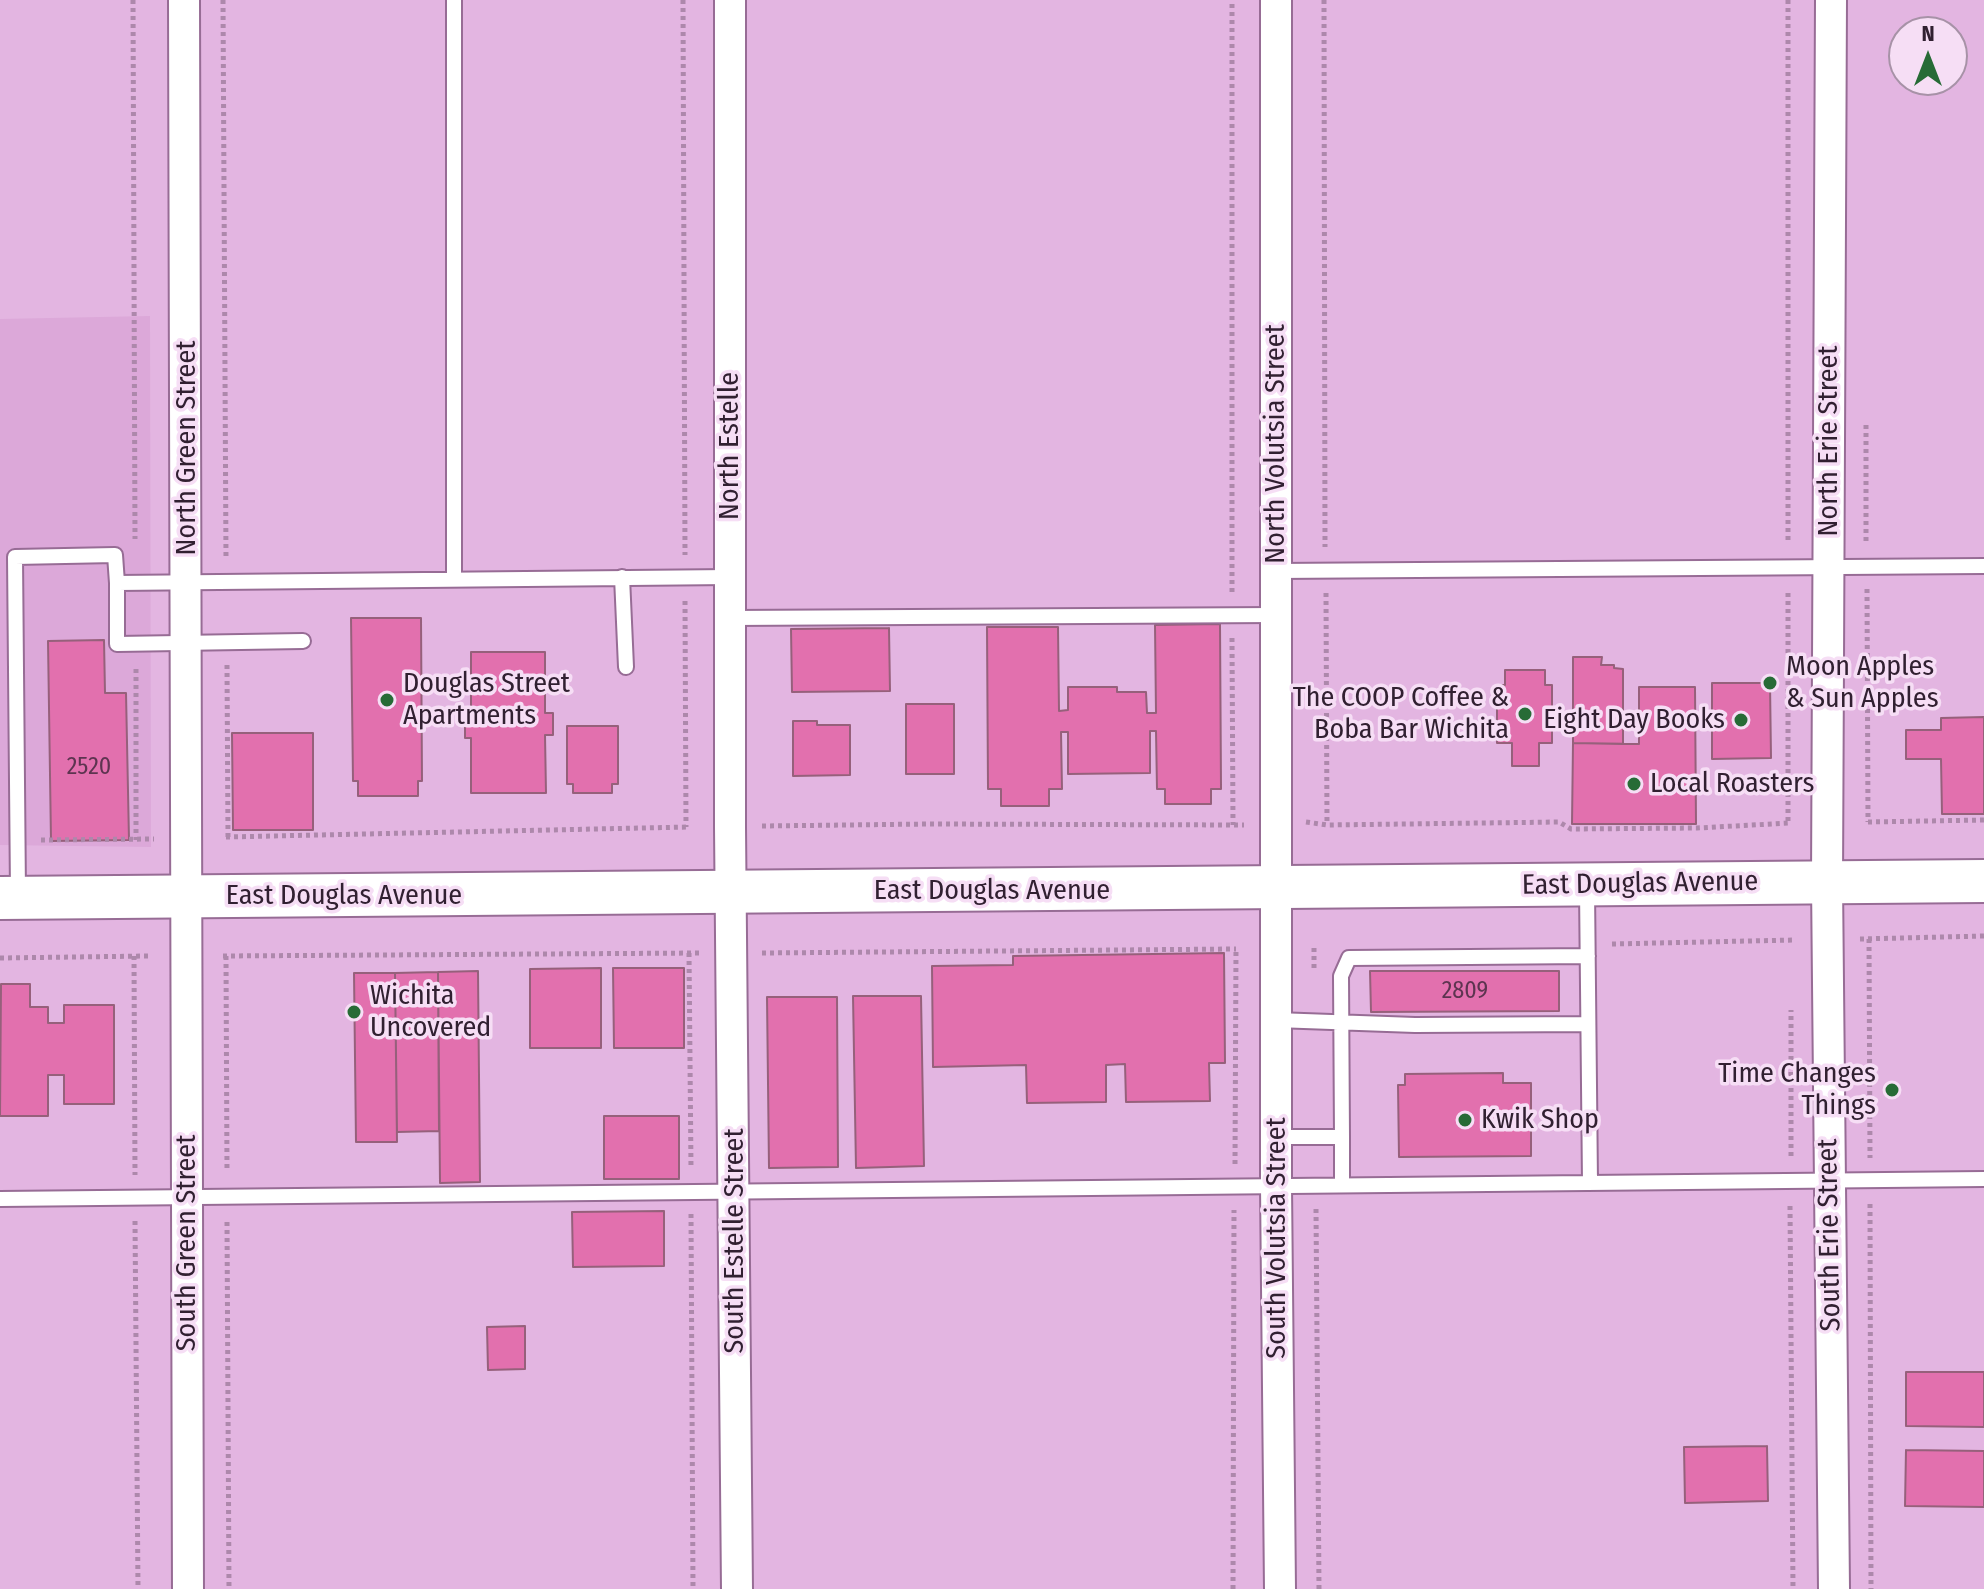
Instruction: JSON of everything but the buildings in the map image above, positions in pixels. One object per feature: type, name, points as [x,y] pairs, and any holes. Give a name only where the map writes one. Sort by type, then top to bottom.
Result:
[{"type":"main road","name":"East Douglas Avenue","points":[[9,898],[1984,881]]},
{"type":"street","name":"North Green Street","points":[[184,0],[187,897]]},
{"type":"street","name":"North Estelle","points":[[730,0],[731,893]]},
{"type":"street","name":"North Volutsia Street","points":[[1276,0],[1276,888]]},
{"type":"street","name":"North Erie Street","points":[[1827,882],[1831,0]]},
{"type":"street","name":"South Erie Street","points":[[1827,882],[1834,1589]]},
{"type":"street","name":"South Volutsia Street","points":[[1276,888],[1280,1589]]},
{"type":"street","name":"South Estelle Street","points":[[731,893],[737,1589]]},
{"type":"street","name":"South Green Street","points":[[187,897],[188,1589]]},
{"type":"lane","points":[[454,0],[454,578]]},
{"type":"lane","points":[[9,898],[17,838],[15,557],[115,555],[117,644],[303,641]]},
{"type":"lane","points":[[1276,571],[1984,566]]},
{"type":"lane","points":[[622,577],[626,667]]},
{"type":"lane","points":[[117,583],[730,577]]},
{"type":"lane","points":[[730,618],[1276,615]]},
{"type":"lane","points":[[1587,885],[1590,1183]]},
{"type":"lane","points":[[1342,1185],[1341,976],[1349,958],[1414,964],[1525,964],[1588,950]]},
{"type":"lane","points":[[1276,1020],[1525,1018],[1588,1024]]},
{"type":"lane","points":[[1276,1137],[1342,1137]]},
{"type":"lane","points":[[0,1199],[1984,1179]]},
{"type":"path","points":[[133,0],[135,583]]},
{"type":"path","points":[[223,0],[226,581]]},
{"type":"path","points":[[683,0],[686,827]]},
{"type":"path","points":[[1232,0],[1233,825]]},
{"type":"path","points":[[1324,0],[1327,825]]},
{"type":"path","points":[[1788,0],[1788,823]]},
{"type":"path","points":[[227,641],[228,837]]},
{"type":"path","points":[[136,643],[136,840]]},
{"type":"path","points":[[1305,822],[1327,825],[1559,822],[1571,829],[1984,820]]},
{"type":"path","points":[[753,827],[1252,824]]},
{"type":"path","points":[[219,837],[702,827]]},
{"type":"path","points":[[17,838],[43,841],[154,839]]},
{"type":"path","points":[[1588,950],[1792,940],[1984,936]]},
{"type":"path","points":[[1869,939],[1871,1589]]},
{"type":"path","points":[[1792,940],[1792,955]]},
{"type":"path","points":[[1299,948],[1330,948]]},
{"type":"path","points":[[1314,948],[1314,1020]]},
{"type":"path","points":[[1233,1589],[1236,949]]},
{"type":"path","points":[[753,953],[1244,949]]},
{"type":"path","points":[[689,953],[693,1589]]},
{"type":"path","points":[[216,956],[704,953]]},
{"type":"path","points":[[134,956],[138,1589]]},
{"type":"path","points":[[0,958],[149,956]]},
{"type":"path","points":[[226,956],[229,1589]]},
{"type":"path","points":[[1792,1000],[1793,1589]]},
{"type":"path","points":[[1316,1185],[1319,1589]]},
{"type":"shaded area","points":[[150,316],[151,847],[0,845],[0,319]]},
{"type":"place","name":"Moon Apples & Sun Apples","points":[[1770,683]]},
{"type":"place","name":"Douglas Street Apartments","points":[[387,700]]},
{"type":"place","name":"The COOP Coffee & Boba Bar Wichita","points":[[1525,714]]},
{"type":"place","name":"Eight Day Books","points":[[1741,720]]},
{"type":"place","name":"Local Roasters","points":[[1634,784]]},
{"type":"place","name":"Wichita Uncovered","points":[[354,1012]]},
{"type":"place","name":"Time Changes Things","points":[[1892,1090]]},
{"type":"place","name":"Kwik Shop","points":[[1465,1120]]}]
